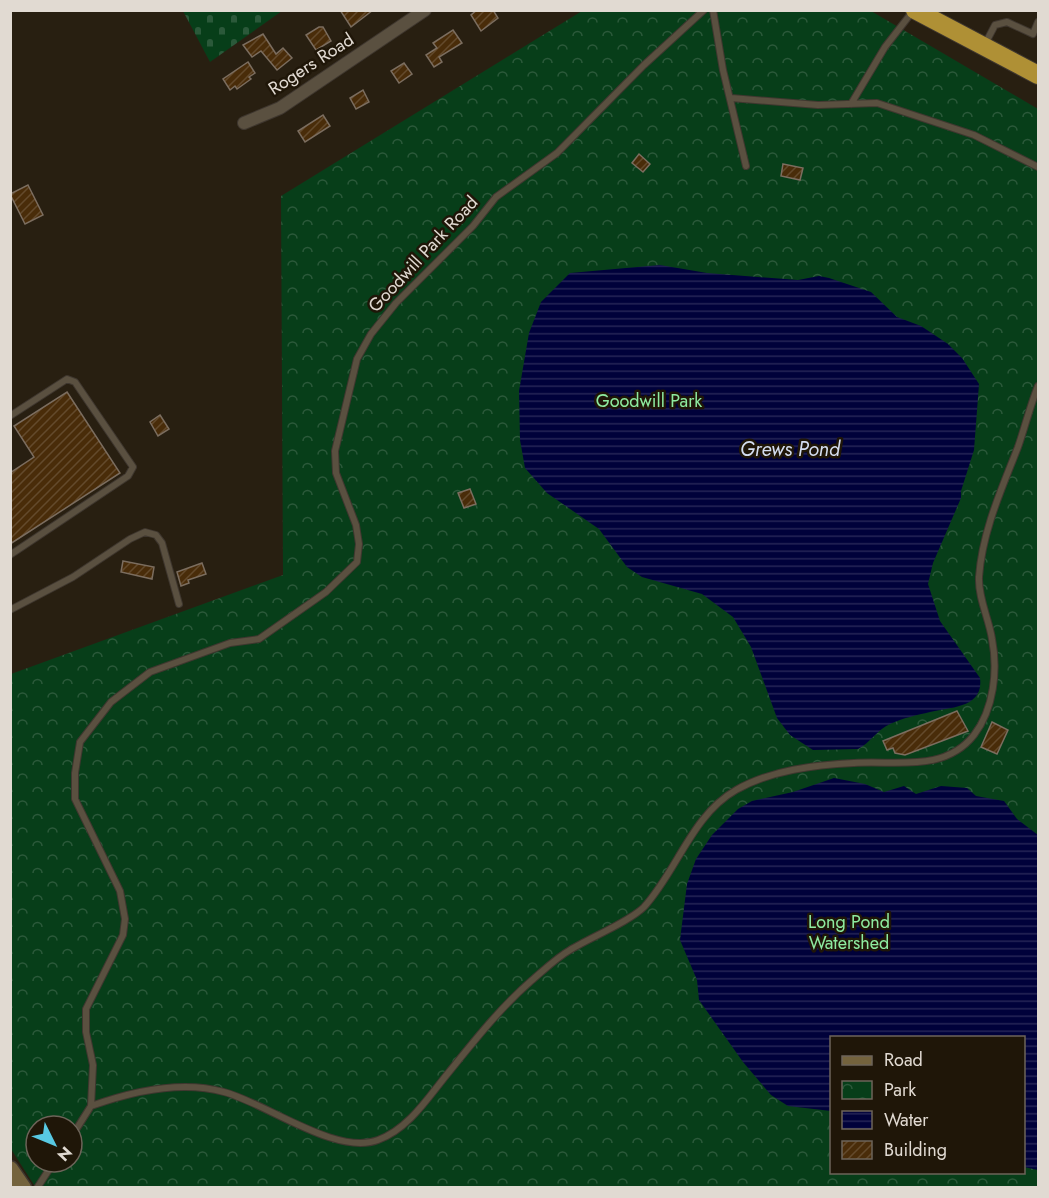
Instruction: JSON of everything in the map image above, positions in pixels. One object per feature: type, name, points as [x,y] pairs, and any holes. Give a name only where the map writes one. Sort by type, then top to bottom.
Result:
[{"type":"highway","points":[[914,10],[1038,75]]},
{"type":"main road","points":[[10,1169],[23,1188]]},
{"type":"street","name":"Rogers Road","points":[[244,123],[280,108],[425,10]]},
{"type":"lane","name":"Goodwill Park Road","points":[[84,1117],[91,1106],[93,1065],[86,1032],[86,1009],[123,935],[125,919],[120,891],[75,799],[75,773],[80,742],[111,702],[150,672],[230,642],[259,639],[326,592],[357,562],[359,544],[356,525],[336,473],[335,451],[357,360],[371,334],[396,303],[473,226],[496,197],[531,175],[557,153],[644,65],[704,10]]},
{"type":"lane","points":[[713,10],[746,166]]},
{"type":"lane","points":[[852,104],[885,47],[914,10]]},
{"type":"lane","points":[[984,46],[995,26],[1007,22],[1033,34],[1038,22]]},
{"type":"lane","points":[[731,98],[818,105],[877,103],[945,124],[1038,167]]},
{"type":"lane","points":[[10,416],[67,379],[75,382],[133,467],[128,476],[10,555]]},
{"type":"lane","points":[[91,1106],[120,1095],[191,1087],[221,1091],[324,1135],[354,1143],[375,1141],[393,1132],[415,1113],[489,1024],[531,981],[568,951],[596,938],[644,907],[703,820],[732,792],[751,782],[810,767],[856,762],[902,763],[938,760],[958,751],[975,734],[988,706],[996,674],[993,639],[978,581],[982,550],[1038,386]]},
{"type":"lane","points":[[10,610],[74,577],[130,539],[145,532],[156,535],[162,543],[179,604]]},
{"type":"lane","points":[[37,1188],[46,1174]]},
{"type":"green space","points":[[183,11],[282,11],[210,62]]},
{"type":"green space","name":"Goodwill Park","points":[[582,11],[871,11],[1038,109],[1038,1187],[36,1188],[27,1174],[84,1174],[84,1114],[24,1114],[24,1169],[11,1149],[11,674],[283,575],[281,196]]},
{"type":"water","name":"Grews Pond","points":[[660,265],[707,273],[798,280],[819,276],[829,278],[871,292],[897,317],[921,326],[948,344],[962,358],[979,384],[974,450],[961,491],[961,498],[933,563],[928,584],[940,621],[980,678],[980,688],[971,701],[895,722],[885,727],[858,749],[813,750],[790,735],[777,718],[751,647],[733,617],[702,594],[642,577],[627,567],[599,529],[547,493],[525,468],[520,440],[519,391],[529,333],[541,302],[570,273]]},
{"type":"water","points":[[834,778],[865,784],[884,792],[904,786],[916,794],[941,786],[967,788],[976,796],[1004,801],[1017,819],[1038,835],[1038,1170],[1025,1167],[1025,1036],[830,1036],[830,1111],[788,1106],[771,1095],[743,1062],[699,1000],[697,980],[680,940],[687,884],[696,859],[712,835],[738,809],[752,801],[793,792]]},
{"type":"building","points":[[340,10],[373,10],[351,27]]},
{"type":"building","points":[[477,10],[493,10],[498,18],[481,31],[471,15]]},
{"type":"building","points":[[323,27],[331,41],[316,50],[306,35]]},
{"type":"building","points":[[453,30],[462,43],[439,57],[442,62],[434,67],[426,55],[437,48],[433,43]]},
{"type":"building","points":[[263,34],[276,54],[283,48],[292,58],[277,70],[261,51],[252,57],[243,45]]},
{"type":"building","points":[[248,62],[255,73],[249,77],[251,79],[237,89],[235,86],[230,90],[223,79]]},
{"type":"building","points":[[404,63],[412,74],[399,83],[391,71]]},
{"type":"building","points":[[363,90],[369,102],[356,109],[350,98]]},
{"type":"building","points":[[323,115],[330,126],[305,142],[298,131]]},
{"type":"building","points":[[639,154],[650,164],[643,172],[632,163]]},
{"type":"building","points":[[783,164],[803,168],[800,180],[781,176]]},
{"type":"building","points":[[28,185],[43,215],[25,224],[10,194]]},
{"type":"building","points":[[67,392],[120,473],[10,544],[10,473],[34,457],[14,426]]},
{"type":"building","points":[[160,415],[169,429],[158,436],[150,422]]},
{"type":"building","points":[[470,489],[476,504],[464,508],[458,493]]},
{"type":"building","points":[[123,561],[154,567],[152,579],[121,572]]},
{"type":"building","points":[[202,563],[206,574],[188,580],[189,583],[181,586],[177,572]]},
{"type":"building","points":[[957,711],[968,731],[905,755],[895,753],[893,748],[887,750],[883,741]]},
{"type":"building","points":[[992,722],[1008,730],[997,754],[981,747]]},
{"type":"park label","name":"Long Pond Watershed","points":[[849,932]]}]
